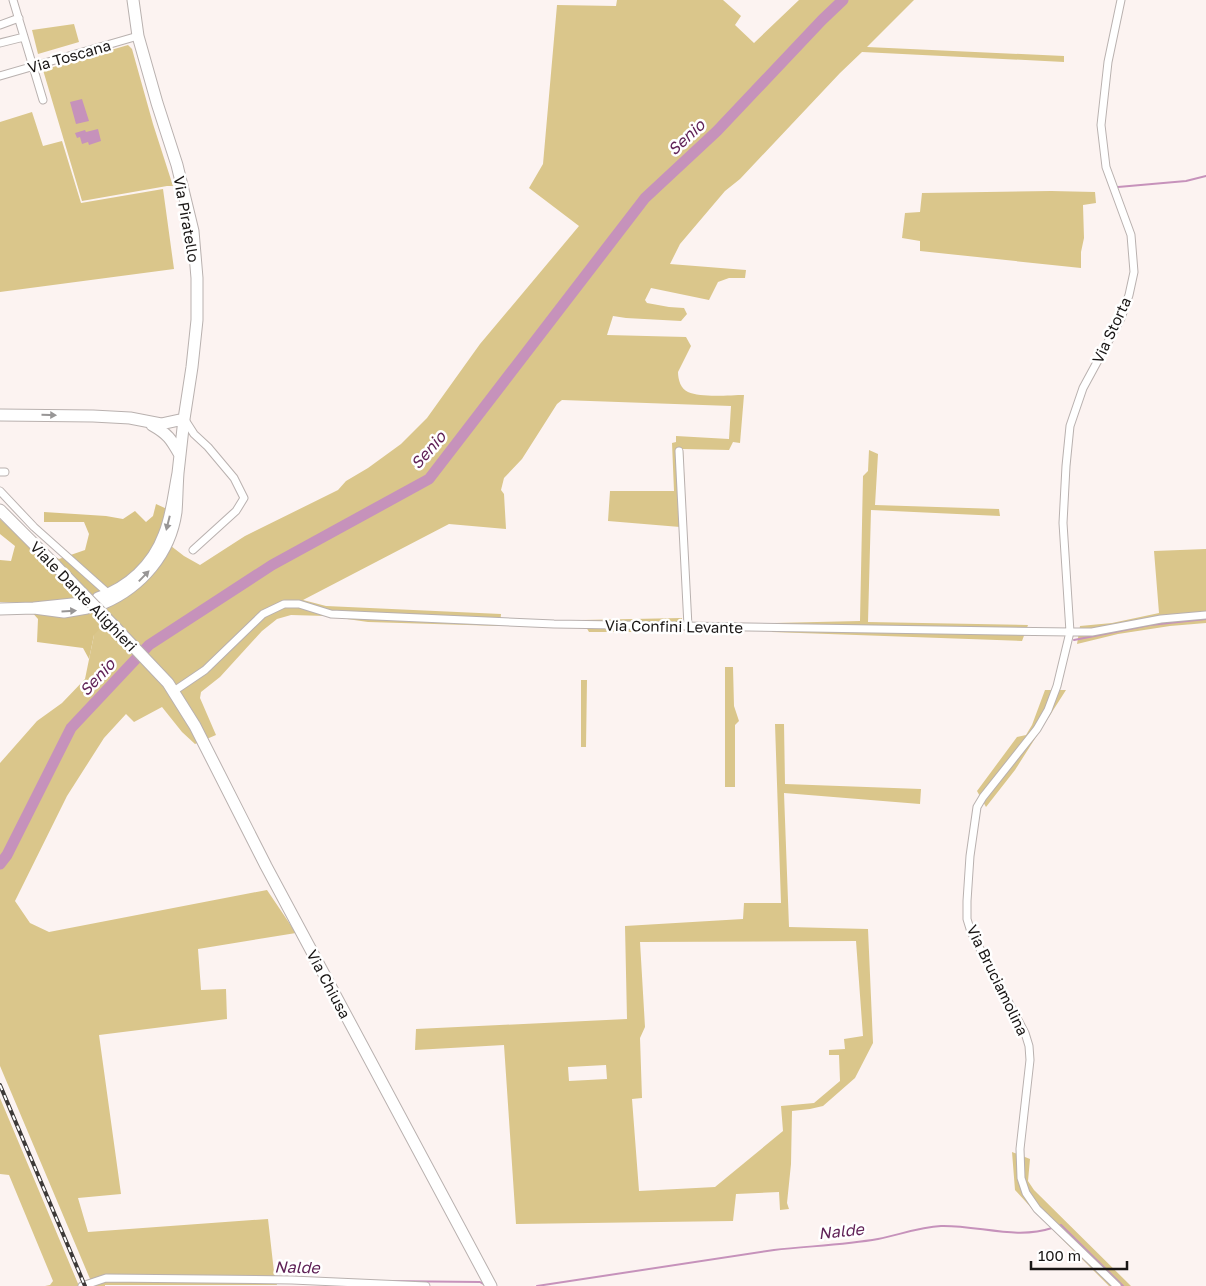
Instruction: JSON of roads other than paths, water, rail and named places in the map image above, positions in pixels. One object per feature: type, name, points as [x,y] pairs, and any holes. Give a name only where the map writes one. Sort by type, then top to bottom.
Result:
[{"type":"main road","name":"Via Piratello","points":[[103,598],[122,594],[145,576],[157,561],[171,532],[176,513],[178,473],[197,320],[197,278],[192,231],[177,166],[138,36],[134,0]]},
{"type":"main road","points":[[0,415],[130,418],[161,424],[184,419]]},
{"type":"main road","points":[[144,421],[163,431],[172,440],[180,455]]},
{"type":"main road","name":"Viale Dante Alighieri","points":[[0,510],[171,687]]},
{"type":"main road","points":[[0,609],[85,605]]},
{"type":"main road","name":"Via Chiusa","points":[[171,687],[195,726],[266,866],[491,1286]]},
{"type":"street","points":[[13,0],[43,100]]},
{"type":"street","name":"Via Storta","points":[[1070,632],[1063,523],[1070,426],[1083,388],[1120,318],[1129,295],[1134,272],[1131,235],[1106,167],[1101,125],[1108,62],[1121,0]]},
{"type":"street","points":[[0,25],[19,18]]},
{"type":"street","name":"Via Toscana","points":[[0,76],[138,36]]},
{"type":"street","points":[[0,43],[24,37]]},
{"type":"street","points":[[184,419],[194,434],[208,447],[234,478],[244,498],[236,511],[193,550]]},
{"type":"street","points":[[679,451],[688,626]]},
{"type":"street","points":[[0,491],[103,598]]},
{"type":"street","name":"Via Confini Levante","points":[[171,687],[205,670],[263,614],[284,604],[299,604],[331,614],[554,624],[1070,632],[1092,632],[1161,619],[1206,615]]},
{"type":"street","name":"Via Bruciamolina","points":[[1070,632],[1057,686],[1048,710],[1037,729],[983,797],[977,808],[970,856],[967,919],[971,932],[1025,1034],[1029,1046],[1030,1060],[1020,1149],[1021,1178],[1026,1194],[1037,1209],[1117,1286]]},
{"type":"street","points":[[82,1286],[106,1278],[292,1280],[426,1286]]},
{"type":"waterway","name":"Senio","points":[[0,864],[7,855],[71,728],[149,645],[272,565],[429,479],[645,198],[717,131],[843,0]]},
{"type":"waterway","points":[[1118,187],[1186,181],[1206,176]]},
{"type":"waterway","points":[[1074,640],[1150,625],[1206,619]]},
{"type":"waterway","name":"Nalde","points":[[1059,1226],[1061,1225],[1123,1286]]},
{"type":"waterway","name":"Nalde","points":[[537,1286],[774,1250],[865,1241],[917,1229],[941,1226],[1025,1233],[1052,1228]]},
{"type":"waterway","name":"Nalde","points":[[383,1281],[480,1282],[485,1285]]},
{"type":"railway","points":[[0,1085],[85,1286]]}]
